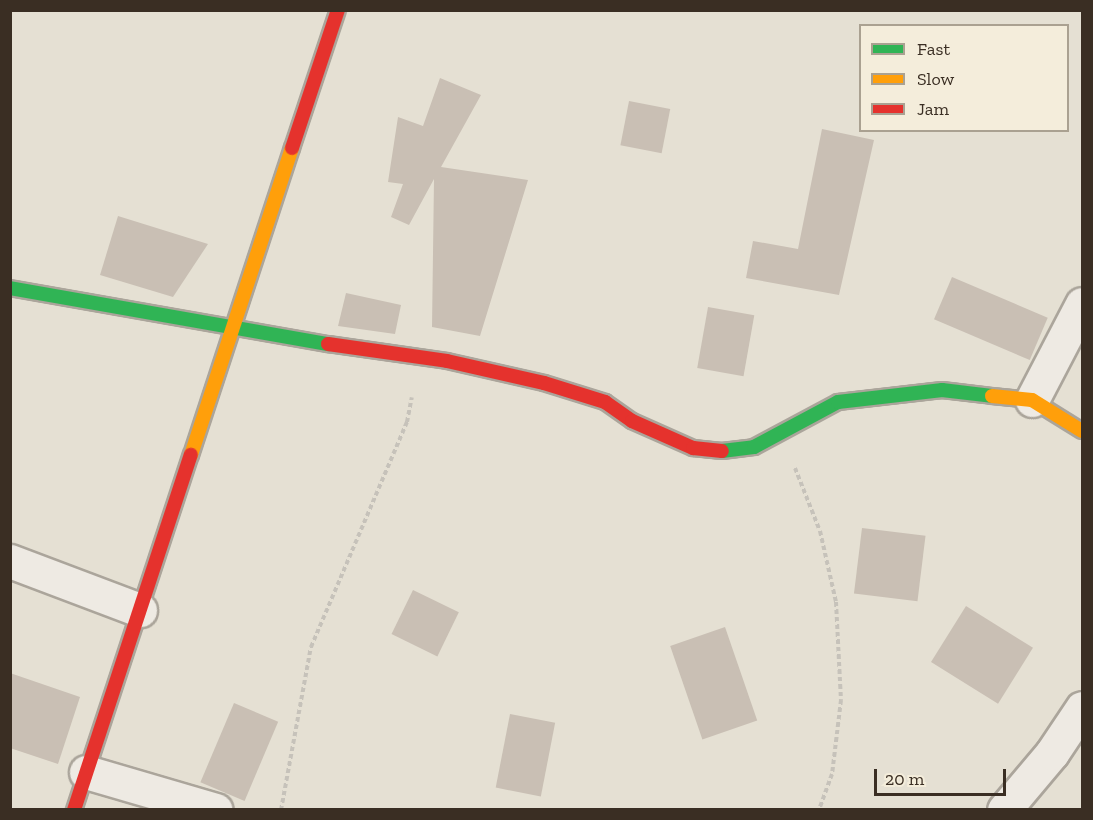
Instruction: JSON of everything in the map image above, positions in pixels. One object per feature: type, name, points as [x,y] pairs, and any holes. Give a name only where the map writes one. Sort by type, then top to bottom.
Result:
[{"type":"street","points":[[74,810],[338,10]]},
{"type":"street","points":[[10,288],[234,330],[418,357],[544,383],[605,402],[632,421],[693,448],[739,450],[780,435],[838,402],[863,396],[942,390],[1032,400],[1083,431]]},
{"type":"street","points":[[1032,400],[1083,304]]},
{"type":"street","points":[[10,561],[140,610]]},
{"type":"street","points":[[1004,810],[1052,753],[1083,708]]},
{"type":"street","points":[[86,772],[216,810]]},
{"type":"path","points":[[281,810],[311,647],[407,422],[418,357]]},
{"type":"path","points":[[780,435],[820,531],[836,602],[841,700],[832,774],[819,810]]},
{"type":"building","points":[[440,78],[481,95],[441,167],[528,180],[480,336],[432,327],[434,179],[409,225],[391,217],[403,184],[388,182],[398,117],[423,126]]},
{"type":"building","points":[[629,101],[670,109],[662,153],[620,145]]},
{"type":"building","points":[[822,129],[874,140],[839,295],[746,278],[753,241],[798,249]]},
{"type":"building","points":[[118,216],[208,244],[173,297],[100,275]]},
{"type":"building","points":[[952,277],[1048,318],[1030,360],[934,319]]},
{"type":"building","points":[[346,293],[401,305],[395,334],[338,326]]},
{"type":"building","points":[[708,307],[754,315],[744,376],[697,368]]},
{"type":"building","points":[[862,528],[926,536],[917,601],[854,594]]},
{"type":"building","points":[[413,590],[459,612],[437,656],[392,634]]},
{"type":"building","points":[[966,606],[1033,648],[998,704],[931,662]]},
{"type":"building","points":[[725,627],[757,721],[702,739],[670,646]]},
{"type":"building","points":[[10,673],[80,697],[58,764],[10,748]]},
{"type":"building","points":[[234,703],[278,722],[245,801],[200,782]]},
{"type":"building","points":[[510,714],[555,723],[541,796],[496,788]]},
{"type":"traffic: fast","points":[[10,288],[328,344]]},
{"type":"traffic: fast","points":[[722,451],[754,447],[838,402],[942,390],[992,396]]},
{"type":"traffic: slow","points":[[191,455],[292,148]]},
{"type":"traffic: slow","points":[[992,396],[1032,400],[1082,431]]},
{"type":"traffic: jam","points":[[292,148],[338,10]]},
{"type":"traffic: jam","points":[[328,344],[447,361],[544,383],[605,402],[632,421],[693,448],[722,451]]},
{"type":"traffic: jam","points":[[74,810],[191,455]]}]
